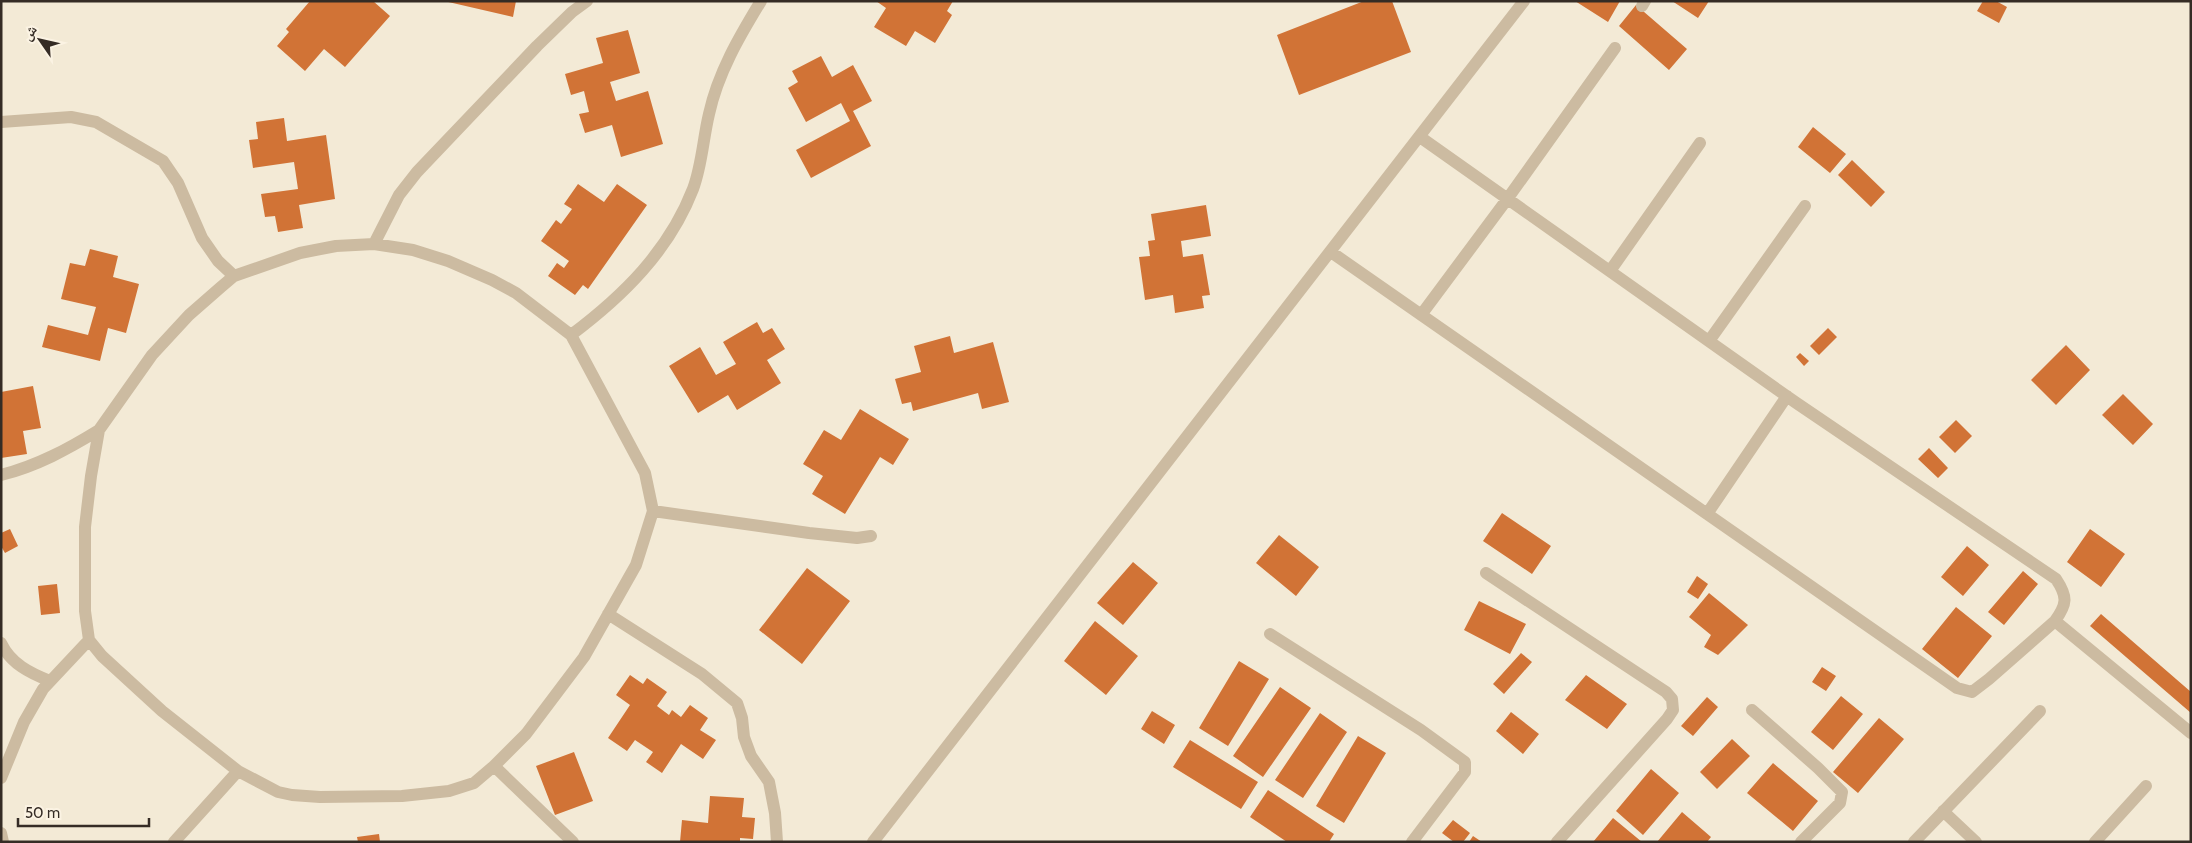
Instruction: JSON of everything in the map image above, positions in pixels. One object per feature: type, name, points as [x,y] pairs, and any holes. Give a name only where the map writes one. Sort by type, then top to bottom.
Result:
[{"type":"street","points":[[374,244],[399,195],[417,172],[537,46],[572,12],[587,1]]},
{"type":"street","points":[[571,335],[606,309],[632,284],[658,253],[679,218],[694,188],[709,114],[722,71],[760,1]]},
{"type":"street","points":[[873,842],[1524,1]]},
{"type":"street","points":[[1421,315],[1616,48]]},
{"type":"street","points":[[1,122],[71,117],[96,122],[163,161],[178,183],[202,238],[218,261],[234,276]]},
{"type":"street","points":[[1331,252],[1956,688],[1972,692],[2055,621],[2064,608],[2062,589],[2056,579],[1787,396],[1420,136]]},
{"type":"street","points":[[1610,270],[1700,143]]},
{"type":"street","points":[[1709,341],[1805,206]]},
{"type":"street","points":[[1,475],[27,468],[99,430],[152,355],[190,315],[234,276],[300,253],[336,246],[374,244],[412,250],[448,261],[492,280],[516,293],[571,335],[645,473],[653,511],[636,565],[584,657],[526,734],[474,783],[449,791],[402,796],[320,797],[278,792],[238,772],[162,711],[102,656],[89,640],[85,611],[85,527],[99,430]]},
{"type":"street","points":[[1706,514],[1787,396]]},
{"type":"street","points":[[653,511],[809,534],[857,538],[871,536]]},
{"type":"street","points":[[1486,573],[1658,687],[1672,699],[1673,710],[1667,719],[1557,842]]},
{"type":"street","points":[[608,614],[702,674],[729,694],[737,704],[742,718],[744,737],[751,756],[768,782],[775,813],[777,842]]},
{"type":"street","points":[[2055,621],[2191,733]]},
{"type":"street","points":[[1270,634],[1420,730],[1465,762],[1465,772],[1412,842]]},
{"type":"street","points":[[1,778],[24,722],[43,689],[89,640]]},
{"type":"street","points":[[1,643],[10,657],[23,669],[50,681]]},
{"type":"street","points":[[1752,710],[1818,768],[1842,792],[1840,803],[1801,842]]},
{"type":"street","points":[[1914,842],[2040,711]]},
{"type":"street","points":[[494,766],[573,842]]},
{"type":"street","points":[[174,842],[238,772]]},
{"type":"street","points":[[2095,842],[2146,786]]},
{"type":"street","points":[[1943,810],[1976,842]]},
{"type":"street","points":[[1,833],[3,842]]},
{"type":"building","points":[[310,1],[373,1],[390,16],[345,67],[324,49],[305,71],[277,46],[289,32],[286,29]]},
{"type":"building","points":[[444,1],[516,1],[513,17]]},
{"type":"building","points":[[876,1],[953,1],[947,11],[952,15],[935,43],[915,31],[906,46],[874,27],[886,8]]},
{"type":"building","points":[[1364,1],[1392,1],[1411,52],[1299,95],[1277,35]]},
{"type":"building","points":[[1575,1],[1620,1],[1608,22]]},
{"type":"building","points":[[1672,1],[1709,1],[1698,18]]},
{"type":"building","points":[[1983,1],[1996,1],[2007,7],[1999,23],[1977,11]]},
{"type":"building","points":[[1636,5],[1687,49],[1669,70],[1619,26]]},
{"type":"building","points":[[628,30],[640,73],[610,82],[616,101],[648,91],[663,144],[621,157],[612,125],[585,133],[579,114],[589,112],[584,91],[571,95],[565,74],[603,63],[596,38]]},
{"type":"building","points":[[821,56],[832,77],[853,65],[872,101],[853,111],[871,146],[811,178],[796,150],[850,121],[841,103],[806,122],[788,88],[798,82],[792,71]]},
{"type":"building","points":[[284,118],[287,141],[326,135],[335,199],[299,205],[303,228],[278,232],[275,216],[265,217],[261,194],[298,189],[294,162],[253,168],[249,140],[258,139],[256,122]]},
{"type":"building","points":[[1813,127],[1846,154],[1830,173],[1798,147]]},
{"type":"building","points":[[1852,160],[1885,192],[1871,207],[1838,175]]},
{"type":"building","points":[[578,184],[604,202],[617,184],[647,205],[588,289],[583,285],[575,295],[548,276],[557,263],[564,268],[569,261],[541,241],[556,220],[561,224],[572,209],[564,204]]},
{"type":"building","points":[[1206,205],[1211,236],[1181,241],[1183,257],[1203,254],[1210,295],[1202,296],[1204,308],[1175,313],[1173,295],[1145,300],[1139,257],[1150,256],[1148,241],[1155,240],[1151,214]]},
{"type":"building","points":[[90,249],[118,256],[113,277],[139,284],[126,333],[108,328],[100,361],[42,347],[48,325],[88,335],[96,307],[61,299],[70,263],[85,266]]},
{"type":"building","points":[[757,322],[763,333],[772,328],[785,349],[767,360],[781,383],[737,410],[728,395],[698,413],[669,366],[700,347],[716,375],[736,364],[723,342]]},
{"type":"building","points":[[1828,328],[1837,337],[1819,355],[1810,346]]},
{"type":"building","points":[[950,336],[954,353],[993,342],[1009,402],[982,409],[978,393],[913,411],[911,402],[902,404],[895,379],[921,372],[914,346]]},
{"type":"building","points":[[2066,345],[2090,370],[2056,405],[2031,380]]},
{"type":"building","points":[[1800,353],[1809,361],[1804,366],[1796,357]]},
{"type":"building","points":[[33,386],[41,428],[23,431],[27,454],[1,458],[1,392]]},
{"type":"building","points":[[2123,394],[2153,424],[2133,445],[2102,415]]},
{"type":"building","points":[[860,409],[909,439],[893,465],[880,457],[845,514],[812,494],[823,476],[803,464],[824,430],[841,440]]},
{"type":"building","points":[[1956,420],[1972,436],[1955,453],[1939,437]]},
{"type":"building","points":[[1929,448],[1948,468],[1938,478],[1918,459]]},
{"type":"building","points":[[1502,513],[1551,546],[1532,574],[1483,541]]},
{"type":"building","points":[[10,529],[18,546],[5,553],[1,546],[1,533]]},
{"type":"building","points":[[2090,529],[2125,554],[2101,587],[2067,562]]},
{"type":"building","points":[[1279,535],[1319,567],[1296,596],[1256,563]]},
{"type":"building","points":[[1967,546],[1989,565],[1963,596],[1941,577]]},
{"type":"building","points":[[1133,562],[1158,583],[1123,625],[1097,603]]},
{"type":"building","points":[[807,568],[850,601],[802,664],[759,630]]},
{"type":"building","points":[[2023,571],[2038,584],[2004,625],[1988,612]]},
{"type":"building","points":[[1697,576],[1708,584],[1698,599],[1687,592]]},
{"type":"building","points":[[57,584],[60,613],[41,615],[38,586]]},
{"type":"building","points":[[1709,593],[1748,625],[1718,655],[1704,647],[1711,635],[1689,617]]},
{"type":"building","points":[[1479,601],[1526,624],[1510,654],[1464,630]]},
{"type":"building","points":[[1956,607],[1992,636],[1958,678],[1922,649]]},
{"type":"building","points":[[2101,614],[2191,692],[2191,713],[2090,626]]},
{"type":"building","points":[[1095,621],[1138,656],[1106,695],[1064,661]]},
{"type":"building","points":[[1521,653],[1532,662],[1504,694],[1493,684]]},
{"type":"building","points":[[1239,661],[1269,679],[1228,746],[1199,728]]},
{"type":"building","points":[[1822,667],[1836,676],[1826,691],[1812,682]]},
{"type":"building","points":[[630,675],[643,684],[647,678],[667,692],[657,706],[669,715],[672,710],[681,717],[690,705],[708,718],[700,730],[716,740],[703,759],[681,744],[662,773],[646,762],[653,752],[635,740],[627,751],[608,738],[630,705],[616,695]]},
{"type":"building","points":[[1586,675],[1627,704],[1607,729],[1565,700]]},
{"type":"building","points":[[1280,687],[1311,708],[1263,777],[1233,756]]},
{"type":"building","points":[[1841,696],[1863,714],[1833,750],[1811,732]]},
{"type":"building","points":[[1707,697],[1718,707],[1693,736],[1681,726]]},
{"type":"building","points":[[1152,711],[1175,725],[1164,744],[1141,729]]},
{"type":"building","points":[[1511,712],[1539,734],[1523,754],[1496,731]]},
{"type":"building","points":[[1320,713],[1347,732],[1303,798],[1275,780]]},
{"type":"building","points":[[1879,718],[1904,739],[1858,793],[1833,772]]},
{"type":"building","points":[[1358,736],[1386,753],[1344,823],[1316,806]]},
{"type":"building","points":[[1732,739],[1750,756],[1717,789],[1700,772]]},
{"type":"building","points":[[1190,740],[1258,782],[1241,809],[1173,767]]},
{"type":"building","points":[[574,752],[593,801],[555,815],[536,766]]},
{"type":"building","points":[[1773,763],[1818,801],[1793,831],[1747,793]]},
{"type":"building","points":[[1651,769],[1679,793],[1643,835],[1616,811]]},
{"type":"building","points":[[1268,790],[1334,834],[1329,842],[1287,842],[1250,817]]},
{"type":"building","points":[[710,796],[744,798],[742,817],[755,818],[753,839],[740,838],[740,842],[680,842],[682,820],[708,823]]},
{"type":"building","points":[[1682,812],[1711,837],[1707,842],[1657,842]]},
{"type":"building","points":[[1613,818],[1642,842],[1593,842]]},
{"type":"building","points":[[1453,820],[1470,833],[1463,842],[1454,842],[1442,833]]},
{"type":"building","points":[[379,834],[380,842],[358,842],[357,837]]},
{"type":"building","points":[[1473,836],[1482,842],[1469,842]]}]
